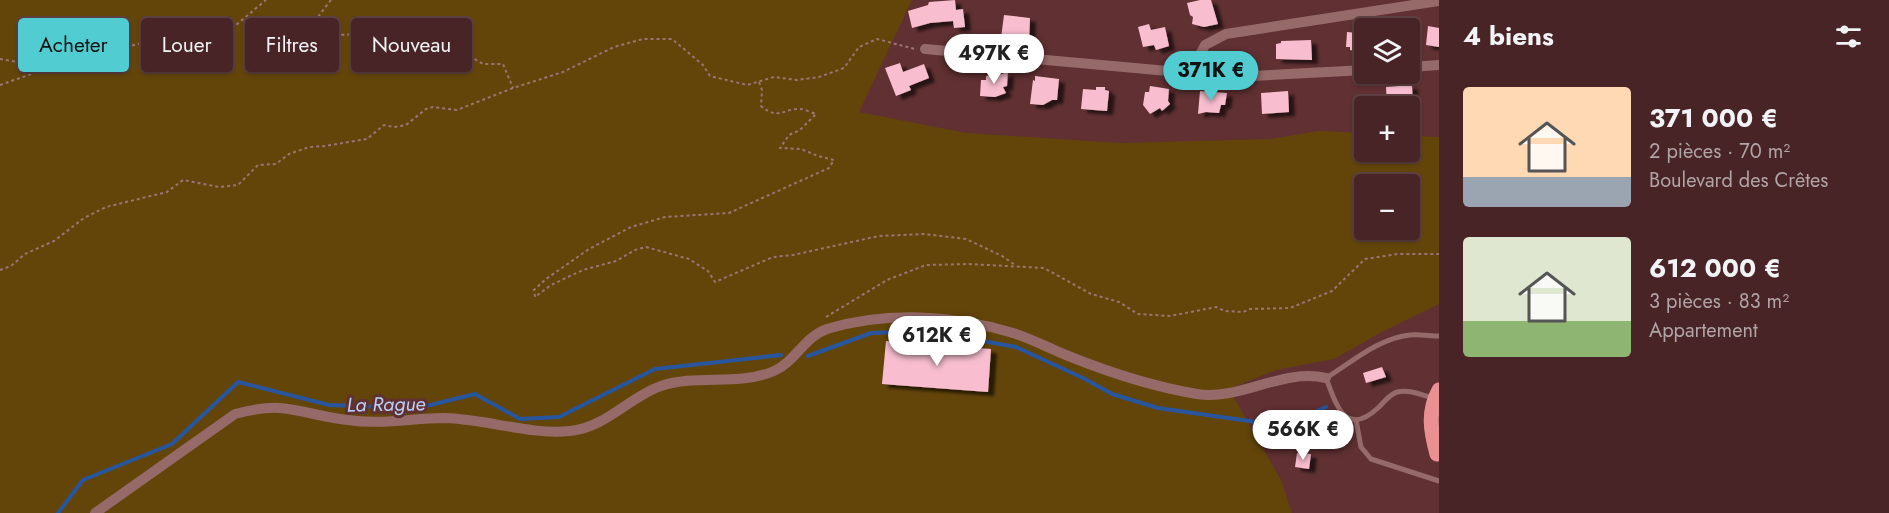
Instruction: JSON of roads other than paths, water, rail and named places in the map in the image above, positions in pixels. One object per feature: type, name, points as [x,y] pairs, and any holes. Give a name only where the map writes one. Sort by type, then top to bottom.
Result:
[{"type":"main road","points":[[1437,454],[1430,425],[1431,410],[1439,390]]},
{"type":"street","points":[[1190,74],[1205,45],[1226,34],[1439,1]]},
{"type":"street","points":[[925,50],[975,52],[1234,77],[1354,71]]},
{"type":"street","points":[[1420,66],[1439,65]]},
{"type":"street","points":[[95,513],[235,414],[245,411],[280,408],[351,421],[447,418],[547,431],[572,431],[598,424],[649,391],[663,386],[682,381],[751,377],[773,371],[791,360],[802,344],[824,330],[871,320],[902,318],[958,321],[1014,333],[1073,358],[1153,384],[1201,395],[1229,393],[1275,380],[1312,374],[1326,378]]},
{"type":"lane","points":[[1439,336],[1409,335],[1377,344],[1326,378],[1341,414],[1348,419],[1368,417],[1394,393],[1407,391],[1439,400]]},
{"type":"lane","points":[[1356,420],[1361,447],[1371,459],[1439,481]]},
{"type":"waterway","points":[[808,356],[871,333],[896,332],[966,338],[1016,347],[1112,394],[1158,408],[1285,426],[1326,407]]},
{"type":"waterway","name":"La Rague","points":[[58,513],[83,480],[172,444],[238,382],[329,405],[418,408],[475,394],[520,419],[559,417],[655,369],[781,355]]}]
